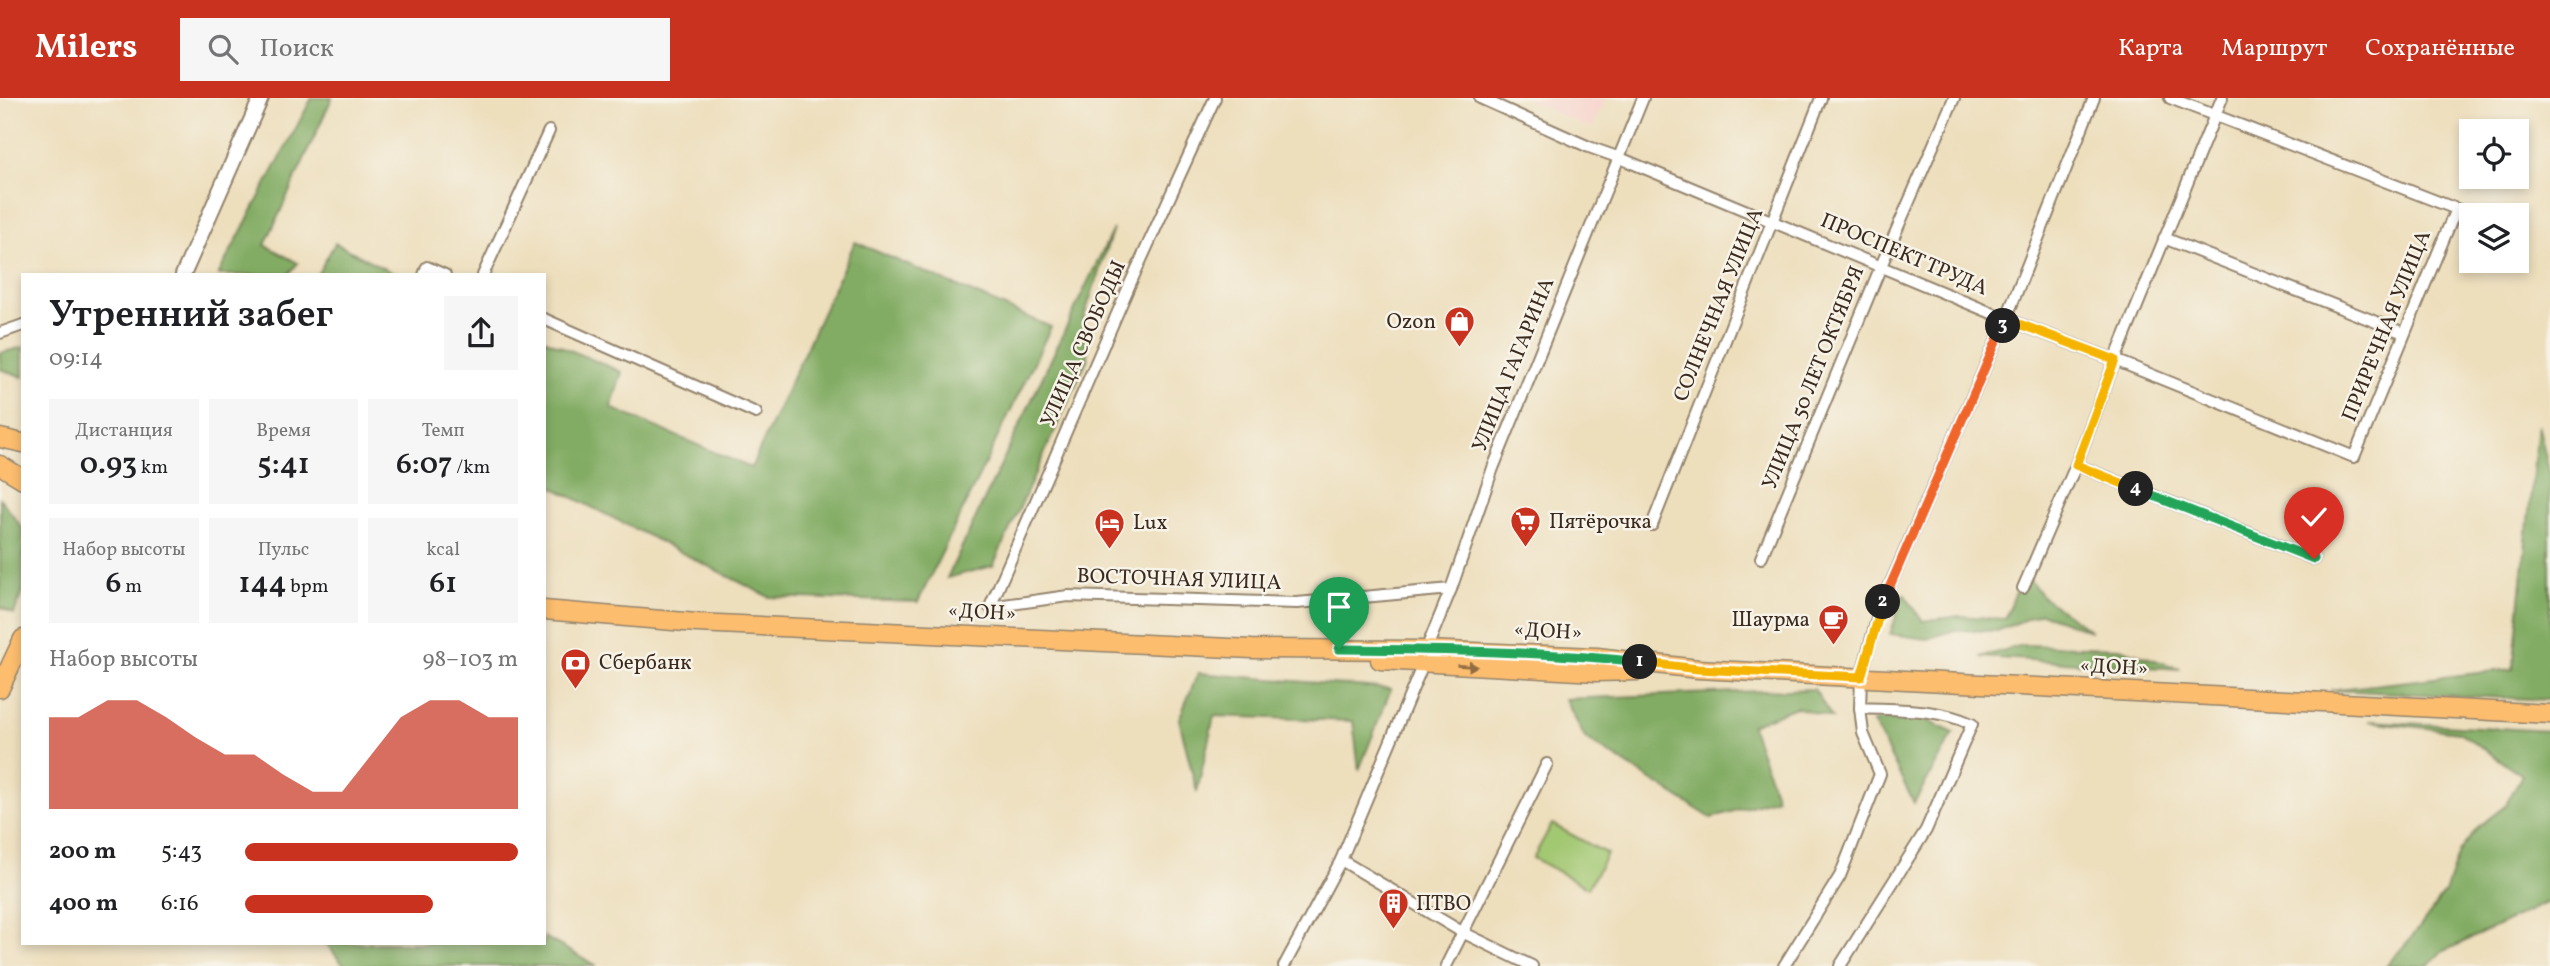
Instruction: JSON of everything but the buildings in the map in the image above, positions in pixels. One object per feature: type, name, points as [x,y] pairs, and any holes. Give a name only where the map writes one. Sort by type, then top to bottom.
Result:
[{"type":"main road","points":[[0,438],[21,443]]},
{"type":"main road","points":[[0,465],[21,478]]},
{"type":"main road","name":"«ДОН»","points":[[546,610],[697,623],[1425,657],[1596,673],[1698,669],[2550,714]]},
{"type":"main road","points":[[0,688],[21,643]]},
{"type":"street","points":[[181,273],[261,98]]},
{"type":"street","name":"УЛИЦА СВОБОДЫ","points":[[990,607],[1130,284],[1215,98]]},
{"type":"street","name":"ПРОСПЕКТ ТРУДА","points":[[1480,98],[1589,147],[2006,319],[2354,457]]},
{"type":"street","name":"УЛИЦА ГАГАРИНА","points":[[1284,966],[1341,860],[1425,657],[1493,468],[1643,98]]},
{"type":"street","name":"СОЛНЕЧНАЯ УЛИЦА","points":[[1652,525],[1821,98]]},
{"type":"street","name":"УЛИЦА 50 ЛЕТ ОКТЯБРЯ","points":[[1761,558],[1881,266],[1954,98]]},
{"type":"street","points":[[1784,966],[1840,876],[1880,774],[1863,733],[1860,708],[1861,677],[1880,608],[2006,319],[2094,98]]},
{"type":"street","points":[[2170,98],[2459,210]]},
{"type":"street","points":[[2023,588],[2076,465],[2115,360],[2222,98]]},
{"type":"street","points":[[484,273],[549,131]]},
{"type":"street","name":"ПРИРЕЧНАЯ УЛИЦА","points":[[2354,457],[2456,209]]},
{"type":"street","points":[[2164,238],[2404,333]]},
{"type":"street","points":[[425,273],[427,267],[440,273]]},
{"type":"street","points":[[546,320],[756,413]]},
{"type":"street","points":[[0,333],[21,326]]},
{"type":"street","points":[[2076,465],[2314,559]]},
{"type":"street","name":"ВОСТОЧНАЯ УЛИЦА","points":[[990,607],[1068,596],[1297,603],[1451,589]]},
{"type":"street","points":[[1840,966],[1926,830],[1972,724],[1938,713],[1860,708]]},
{"type":"street","points":[[1446,966],[1547,764]]},
{"type":"street","points":[[1341,860],[1462,932],[1532,966]]},
{"type":"shaded area","points":[[1524,98],[1606,98],[1592,129]]},
{"type":"green space","points":[[312,98],[332,98],[265,245],[298,263],[290,273],[219,273]]},
{"type":"green space","points":[[1113,229],[1083,320],[1088,358],[993,566],[947,578]]},
{"type":"green space","points":[[855,242],[1051,327],[918,602],[769,597],[546,484],[546,340],[622,372],[611,408],[751,468]]},
{"type":"green space","points":[[335,243],[393,273],[318,273]]},
{"type":"green space","points":[[21,348],[21,376],[0,369],[0,353]]},
{"type":"green space","points":[[2538,424],[2550,476],[2550,700],[2330,690],[2513,669]]},
{"type":"green space","points":[[0,498],[21,526],[21,595],[14,614],[0,607]]},
{"type":"green space","points":[[2024,572],[2042,596],[2091,631],[2041,613],[1997,631],[1955,630],[1927,639],[1890,634],[1904,594],[1923,621],[1959,616],[2005,619]]},
{"type":"green space","points":[[2023,645],[2120,648],[2181,669],[1980,657]]},
{"type":"green space","points":[[1198,673],[1391,689],[1359,770],[1353,721],[1214,716],[1197,792],[1179,719]]},
{"type":"green space","points":[[1814,689],[1832,718],[1796,707],[1751,725],[1777,798],[1711,818],[1585,738],[1565,699]]},
{"type":"green space","points":[[1912,714],[1954,733],[1914,803],[1873,722]]},
{"type":"green space","points":[[2368,721],[2550,731],[2550,901],[2440,953],[2428,966],[2386,966],[2445,893],[2459,852],[2478,827],[2505,806],[2522,775],[2459,732]]},
{"type":"green space","points":[[1552,824],[1607,854],[1588,888],[1533,858]]},
{"type":"green space","points":[[546,938],[597,966],[347,966],[328,945],[546,945]]},
{"type":"place","name":"Ozon","points":[[1459,349]]},
{"type":"place","name":"Пятёрочка","points":[[1526,549]]},
{"type":"place","name":"Lux","points":[[1110,550]]},
{"type":"place","name":"Шаурма","points":[[1833,647]]},
{"type":"place","name":"Сбербанк","points":[[576,690]]},
{"type":"place","name":"ПТВО","points":[[1393,931]]},
{"type":"route","points":[[1339,649],[1597,657],[1698,669],[1861,677],[1880,608],[2006,319],[2115,360],[2076,465],[2314,559]]}]
